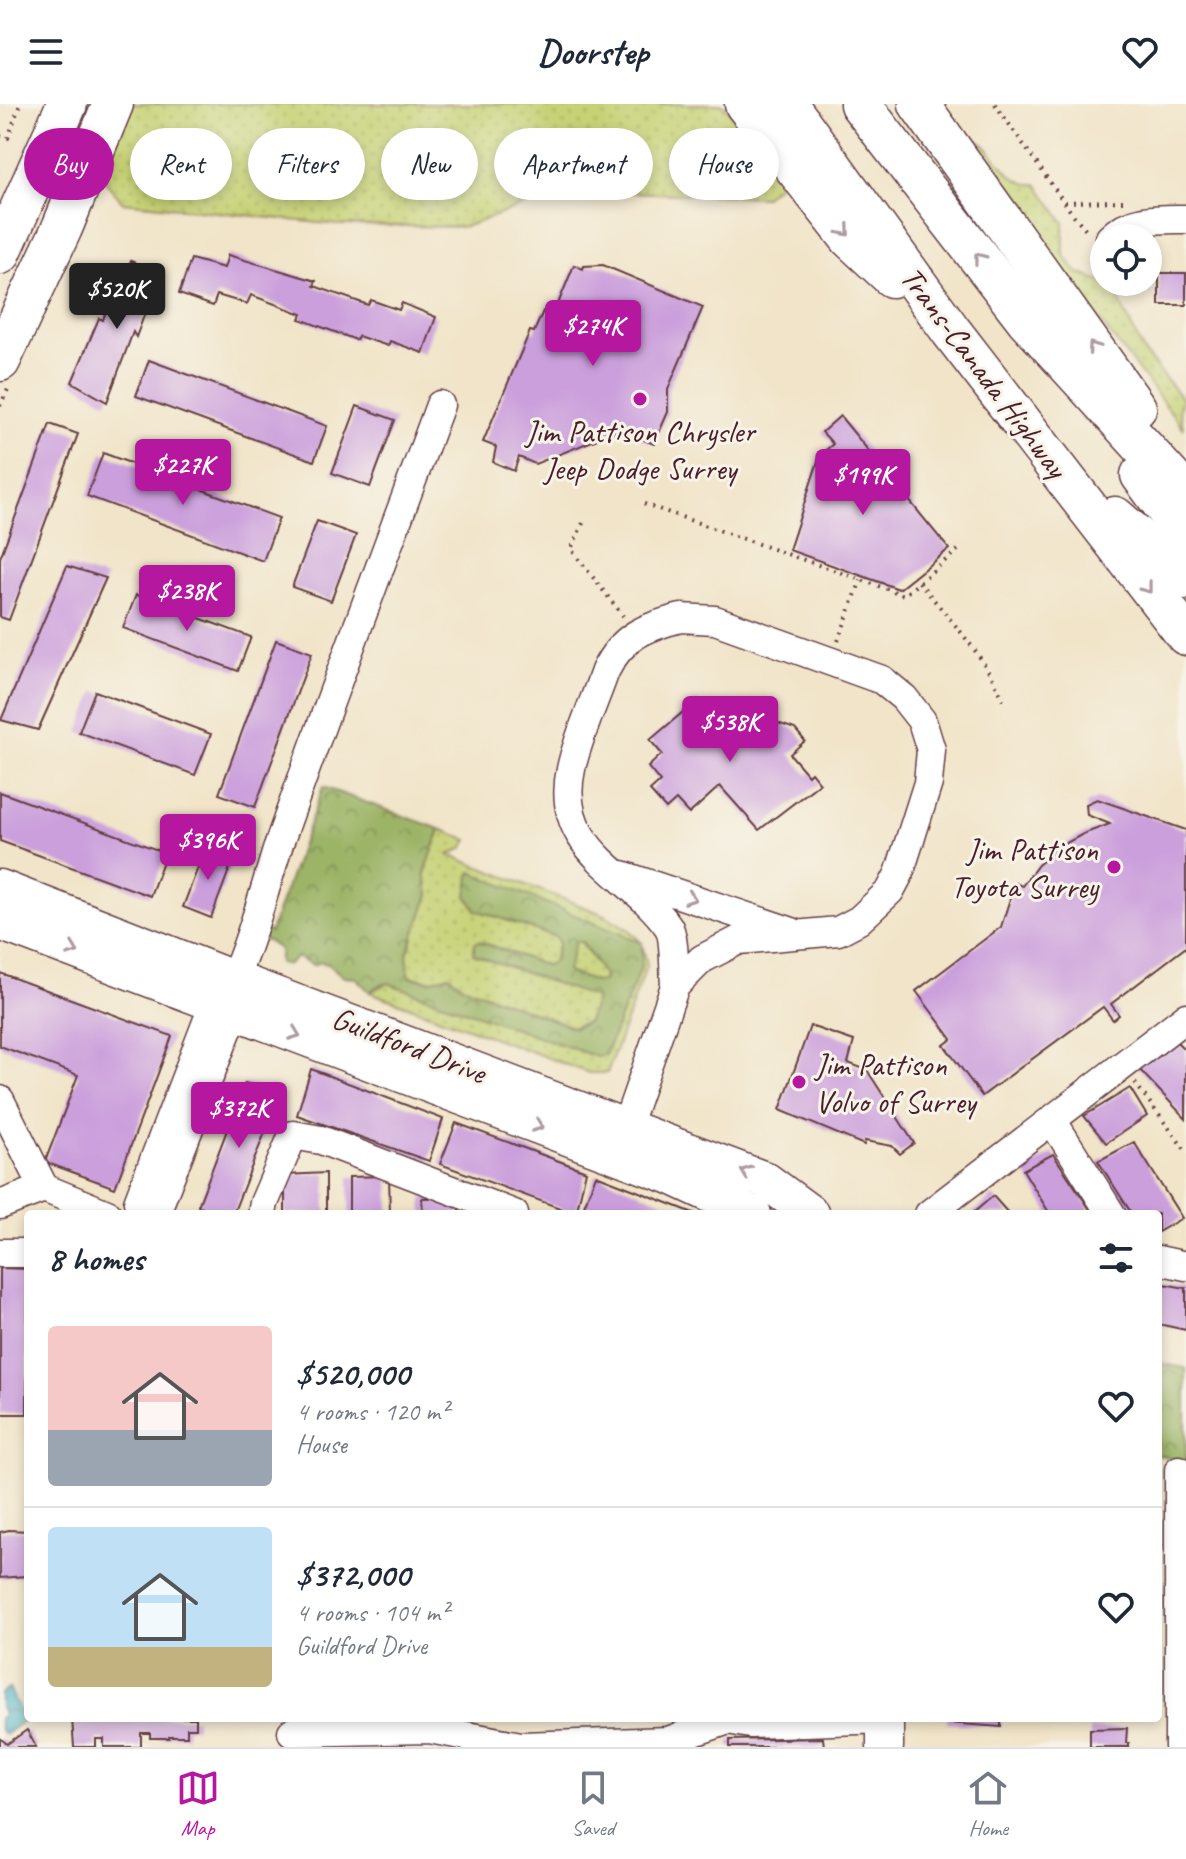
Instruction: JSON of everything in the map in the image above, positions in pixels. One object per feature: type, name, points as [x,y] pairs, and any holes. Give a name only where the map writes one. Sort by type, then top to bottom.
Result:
[{"type":"highway","points":[[0,254],[67,104]]},
{"type":"highway","points":[[0,361],[74,200],[113,104]]},
{"type":"highway","points":[[745,104],[850,238],[951,331]]},
{"type":"highway","name":"Trans-Canada Highway","points":[[787,104],[951,331],[1186,635]]},
{"type":"highway","name":"Trans-Canada Highway","points":[[860,104],[1027,320],[1186,494]]},
{"type":"highway","points":[[919,104],[1186,480]]},
{"type":"highway","points":[[1027,320],[1186,536]]},
{"type":"highway","points":[[1048,459],[1186,579]]},
{"type":"main road","name":"Guildford Drive","points":[[0,888],[228,993]]},
{"type":"main road","name":"Guildford Drive","points":[[0,922],[228,993],[621,1141],[765,1180],[806,1210]]},
{"type":"main road","name":"Guildford Drive","points":[[621,1141],[671,1176],[744,1210]]},
{"type":"street","points":[[1134,224],[1147,219],[1186,219]]},
{"type":"street","points":[[143,1210],[228,1029],[228,993],[280,839],[440,405]]},
{"type":"street","points":[[621,1141],[675,986],[670,929],[617,873],[597,859],[578,834],[570,804],[570,771],[613,655],[651,625],[681,618],[715,620],[882,680],[904,698],[922,721],[931,750],[928,783],[899,874],[890,891],[859,920],[838,931],[739,940],[702,959],[675,986]]},
{"type":"street","points":[[617,873],[800,934]]},
{"type":"street","points":[[939,1210],[1052,1120],[1182,1027]]},
{"type":"street","points":[[0,1100],[44,1188],[97,1210]]},
{"type":"street","points":[[1052,1120],[1108,1210]]},
{"type":"street","points":[[263,1210],[293,1135],[321,1140],[504,1210]]},
{"type":"street","points":[[0,1205],[44,1188]]},
{"type":"street","points":[[0,1253],[24,1253]]},
{"type":"street","points":[[1162,1261],[1186,1266]]},
{"type":"street","points":[[1179,1470],[1182,1547],[1179,1747]]},
{"type":"street","points":[[292,1732],[429,1729],[521,1746],[668,1741],[722,1722]]},
{"type":"street","points":[[739,1722],[885,1728]]},
{"type":"path","points":[[0,136],[8,138],[20,104]]},
{"type":"path","points":[[995,104],[1071,212],[1090,229]]},
{"type":"path","points":[[644,504],[904,595],[958,550]]},
{"type":"path","points":[[583,523],[571,549],[637,634]]},
{"type":"path","points":[[838,641],[861,580]]},
{"type":"path","points":[[919,582],[980,657],[995,679],[1003,700]]},
{"type":"path","points":[[1129,1074],[1186,1151]]},
{"type":"green space","points":[[130,104],[723,104],[742,128],[669,128],[669,194],[653,193],[653,128],[494,128],[494,200],[539,200],[464,227],[338,225],[123,202],[114,192],[114,144]]},
{"type":"green space","points":[[961,133],[982,144],[1015,178],[1037,184],[1064,222],[1064,255],[1078,273],[1090,277],[1090,296],[1117,296],[1143,351],[1182,399],[1179,410],[1184,429],[1050,257]]},
{"type":"green space","points":[[323,787],[440,829],[425,873],[429,895],[407,954],[409,977],[429,981],[449,975],[461,985],[574,1028],[588,1022],[596,998],[473,954],[478,941],[547,966],[553,962],[559,943],[556,937],[476,910],[467,896],[471,872],[642,943],[641,967],[605,1055],[597,1057],[388,983],[370,992],[356,978],[344,977],[328,964],[321,962],[313,965],[297,957],[288,965],[279,963],[279,949],[267,941],[253,938],[254,928],[270,932]],"holes":[[[575,942],[582,942],[604,976],[603,981],[595,982],[567,972]]]},
{"type":"green space","points":[[440,829],[468,840],[463,848],[449,855],[605,915],[629,930],[642,943],[476,910],[556,937],[559,943],[553,962],[547,966],[479,941],[597,998],[588,1022],[572,1027],[461,985],[449,975],[430,981],[409,976],[407,954],[429,895],[425,873]]},
{"type":"green space","points":[[575,942],[581,942],[604,976],[603,981],[596,982],[566,972]]},
{"type":"green space","points":[[642,943],[647,965],[607,1073],[589,1073],[370,992],[388,983],[597,1057],[605,1055],[641,967]]},
{"type":"green space","points":[[1162,1364],[1186,1368],[1186,1462],[1162,1456]]},
{"type":"water","points":[[9,1688],[24,1720],[5,1735],[0,1730],[3,1714],[0,1694]]},
{"type":"building","points":[[228,255],[316,281],[314,286],[368,305],[371,300],[399,310],[402,303],[436,317],[423,353],[390,341],[388,346],[358,336],[356,340],[300,319],[302,314],[251,295],[247,304],[217,295],[213,306],[179,294],[191,259],[224,268]]},
{"type":"building","points":[[131,261],[164,277],[151,308],[148,305],[136,337],[133,332],[107,402],[72,382],[99,318],[103,320],[113,290],[119,292]]},
{"type":"building","points":[[574,265],[583,269],[584,266],[603,265],[703,307],[668,389],[668,412],[654,444],[617,428],[615,432],[535,464],[519,457],[514,471],[493,462],[496,447],[483,442],[530,331],[534,332],[543,311],[553,316]]},
{"type":"building","points":[[1162,273],[1186,273],[1186,305],[1159,305]]},
{"type":"building","points":[[149,360],[327,426],[314,461],[136,396]]},
{"type":"building","points":[[357,406],[395,420],[370,487],[332,473]]},
{"type":"building","points":[[840,416],[949,549],[899,589],[789,550],[820,455],[833,444],[822,432]]},
{"type":"building","points":[[50,424],[78,434],[9,620],[0,617],[0,558]]},
{"type":"building","points":[[103,453],[279,518],[263,561],[87,496]]},
{"type":"building","points":[[317,521],[356,535],[331,601],[292,587]]},
{"type":"building","points":[[67,566],[106,578],[38,730],[1,720]]},
{"type":"building","points":[[136,595],[251,637],[238,671],[123,628]]},
{"type":"building","points":[[276,640],[312,653],[255,807],[219,794]]},
{"type":"building","points":[[95,691],[211,734],[195,775],[79,732]]},
{"type":"building","points":[[696,701],[720,729],[741,710],[795,729],[805,741],[790,754],[808,775],[811,772],[820,783],[759,830],[720,786],[689,814],[676,800],[666,809],[650,791],[660,782],[648,767],[662,754],[650,740]]},
{"type":"building","points":[[0,792],[166,853],[150,896],[0,841]]},
{"type":"building","points":[[1097,799],[1186,830],[1186,947],[1111,1004],[1119,1015],[1113,1020],[1103,1007],[982,1096],[944,1045],[952,1039],[916,991],[1001,927],[1015,883],[1022,886],[1050,855],[1056,840],[1061,846],[1110,824],[1087,815],[1086,804]]},
{"type":"building","points":[[206,846],[234,857],[211,918],[183,907]]},
{"type":"building","points":[[0,973],[172,1036],[115,1188],[45,1162],[78,1075],[0,1046]]},
{"type":"building","points":[[810,1026],[854,1041],[848,1063],[867,1070],[914,1143],[900,1154],[892,1146],[865,1141],[864,1145],[780,1110]]},
{"type":"building","points":[[1174,1039],[1186,1051],[1186,1119],[1137,1067]]},
{"type":"building","points":[[311,1069],[443,1119],[429,1161],[297,1115]]},
{"type":"building","points":[[245,1083],[280,1094],[235,1210],[208,1210],[198,1206]]},
{"type":"building","points":[[1130,1088],[1147,1116],[1106,1143],[1084,1116]]},
{"type":"building","points":[[456,1123],[586,1171],[577,1210],[565,1210],[440,1164]]},
{"type":"building","points":[[1134,1142],[1182,1218],[1162,1230],[1162,1210],[1129,1210],[1098,1161]]},
{"type":"building","points":[[1053,1154],[1090,1210],[1048,1210],[1023,1170]]},
{"type":"building","points":[[326,1173],[326,1210],[285,1210],[285,1175]]},
{"type":"building","points":[[596,1175],[686,1210],[583,1210]]},
{"type":"building","points":[[389,1176],[390,1210],[349,1210],[349,1177]]},
{"type":"building","points":[[993,1196],[1005,1210],[977,1210]]},
{"type":"building","points":[[459,1197],[459,1210],[423,1210],[422,1198]]},
{"type":"building","points":[[0,1268],[24,1269],[24,1414],[0,1414]]},
{"type":"building","points":[[1162,1284],[1186,1288],[1186,1330],[1162,1325]]},
{"type":"building","points":[[24,1531],[24,1576],[0,1578],[0,1532]]},
{"type":"building","points":[[72,1722],[196,1722],[196,1728],[187,1728],[187,1736],[150,1738],[150,1733],[141,1733],[141,1747],[104,1747],[104,1739],[96,1739],[96,1747],[74,1747]]},
{"type":"building","points":[[1001,1722],[1001,1727],[947,1723]]},
{"type":"building","points":[[1127,1728],[1126,1743],[1129,1747],[1090,1747],[1090,1729]]},
{"type":"building","points":[[27,1730],[36,1747],[0,1747],[0,1738],[7,1744]]},
{"type":"building","points":[[823,1738],[824,1747],[730,1747],[730,1740]]},
{"type":"place","name":"Jim Pattison Chrysler Jeep Dodge Surrey","points":[[640,399]]},
{"type":"place","name":"Jim Pattison Toyota Surrey","points":[[1114,867]]},
{"type":"place","name":"Jim Pattison Volvo of Surrey","points":[[799,1082]]}]
